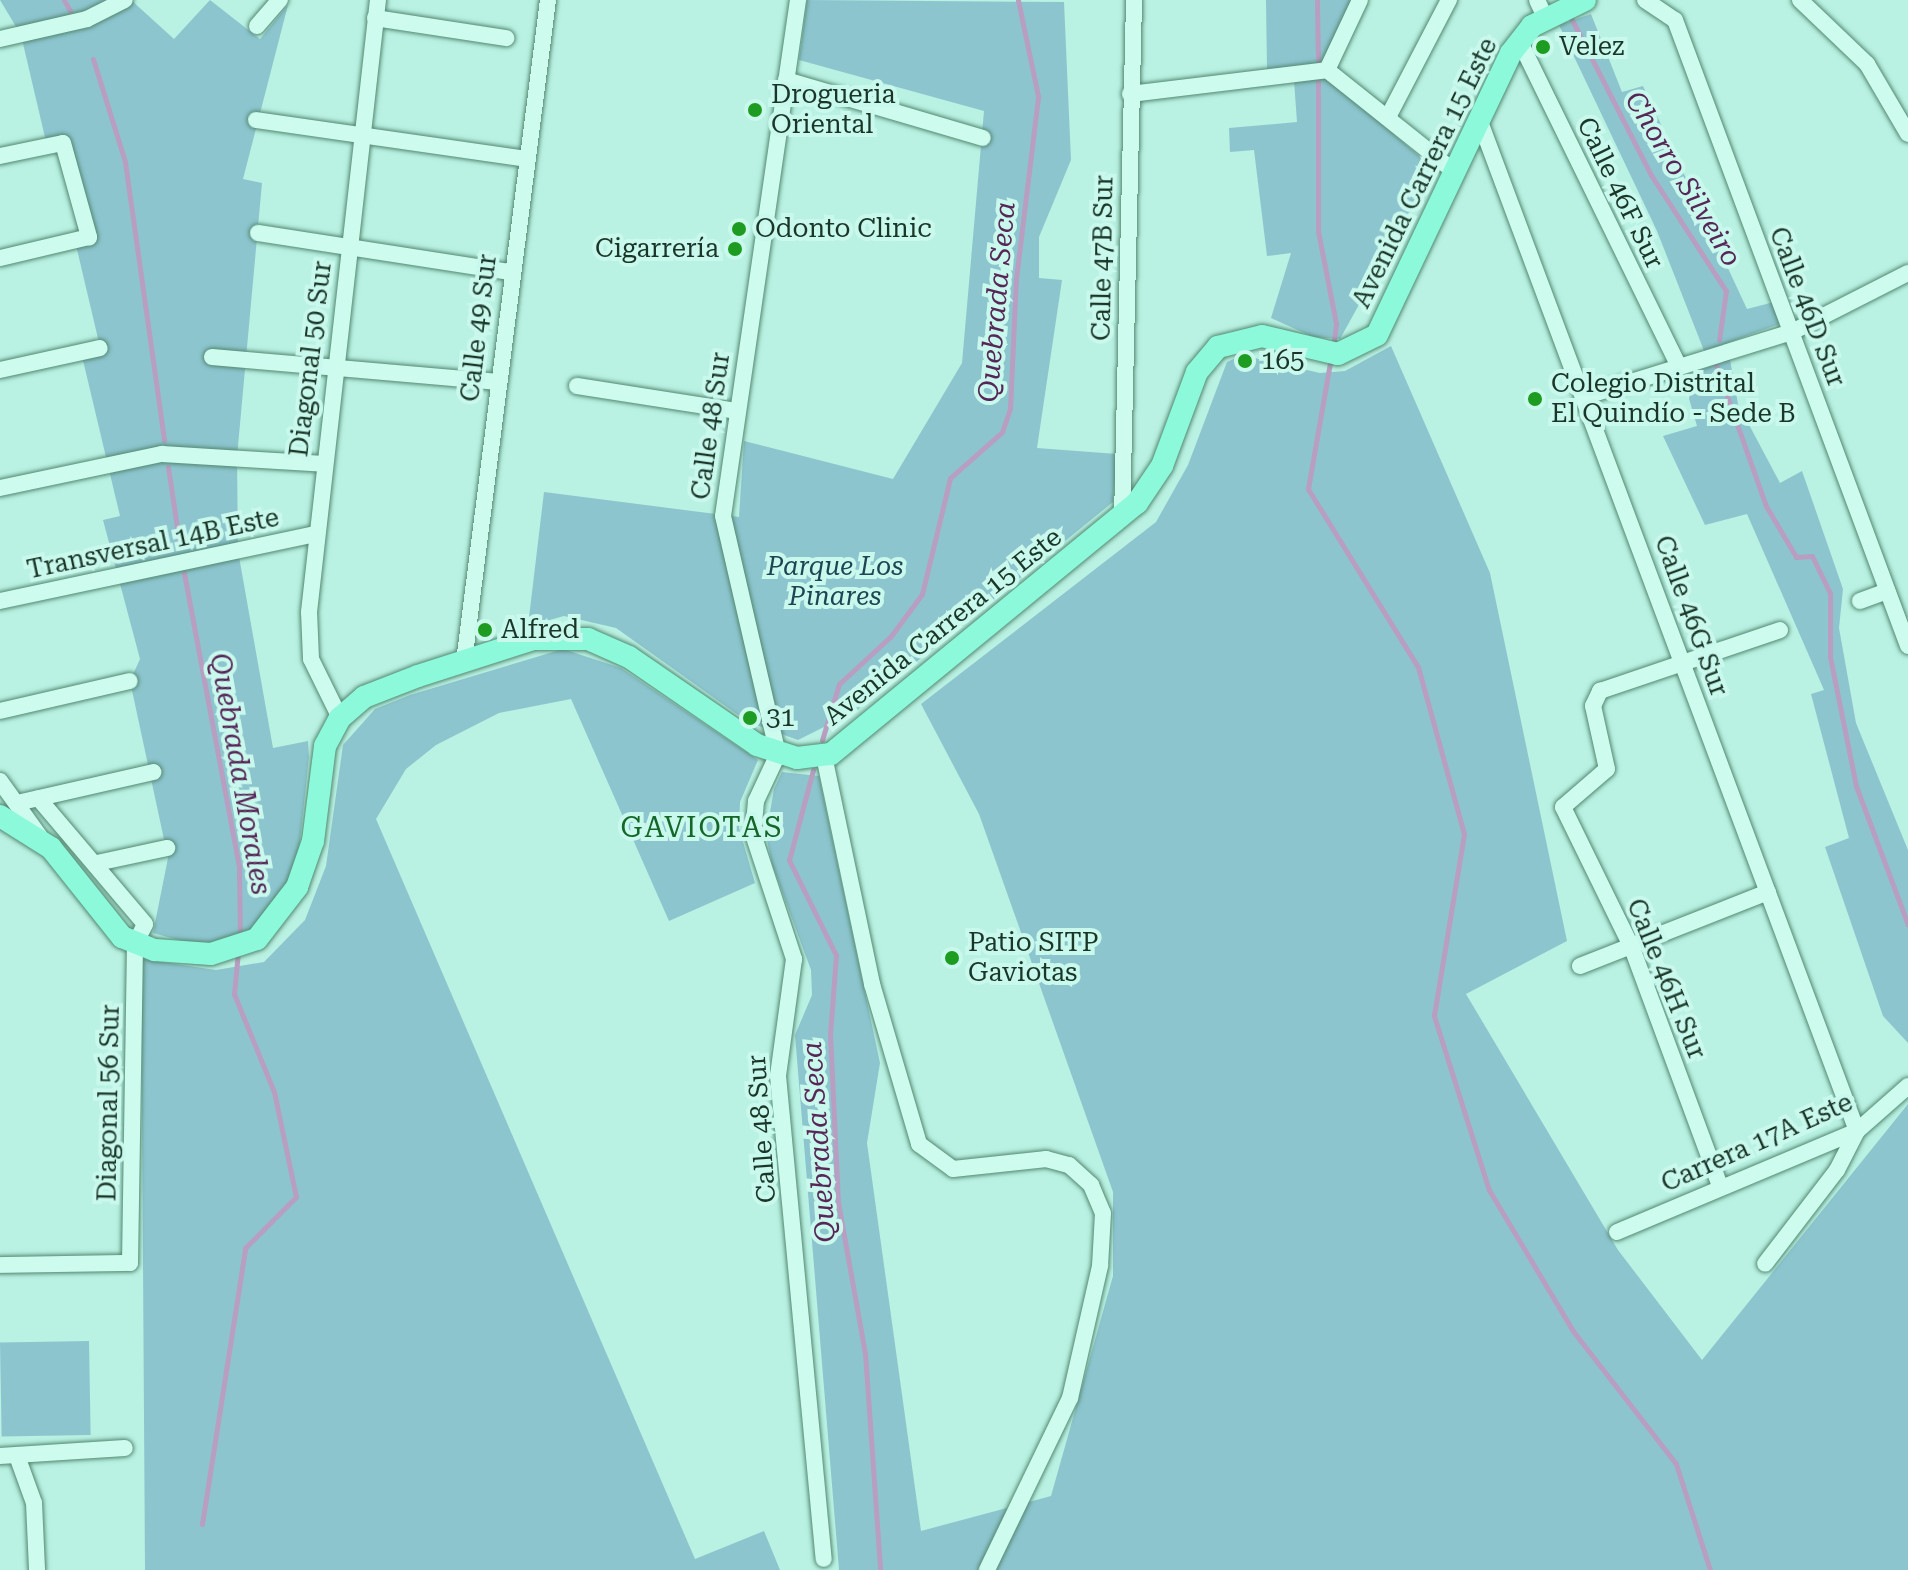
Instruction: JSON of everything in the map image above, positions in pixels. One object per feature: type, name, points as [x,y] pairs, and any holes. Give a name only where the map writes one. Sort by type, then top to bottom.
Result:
[{"type":"main road","name":"Avenida Carrera 15 Este","points":[[778,754],[824,756],[860,736],[1122,518],[1155,479],[1197,372],[1218,347],[1262,336],[1332,354],[1384,327],[1479,119],[1519,40],[1546,10],[1584,1]]},
{"type":"main road","points":[[9,809],[41,838],[106,923],[140,934],[236,950],[281,913],[304,872],[325,746],[340,718],[378,690],[533,639],[588,639],[629,657],[778,754]]},
{"type":"street","points":[[0,39],[74,23],[125,0]]},
{"type":"street","points":[[257,26],[280,0]]},
{"type":"street","name":"Diagonal 50 Sur","points":[[340,718],[324,695],[309,644],[316,534],[378,0]]},
{"type":"street","name":"Calle 49 Sur","points":[[464,662],[509,272],[548,0]]},
{"type":"street","name":"Calle 48 Sur","points":[[798,0],[723,516],[778,754],[756,801],[753,834],[794,959],[778,1076],[824,1559]]},
{"type":"street","name":"Calle 47B Sur","points":[[1122,518],[1134,0]]},
{"type":"street","points":[[1327,70],[1360,0]]},
{"type":"street","points":[[1388,117],[1449,0]]},
{"type":"street","name":"Calle 46D Sur","points":[[1645,0],[1675,20],[1908,646]]},
{"type":"street","points":[[1800,0],[1867,64],[1908,134]]},
{"type":"street","points":[[375,18],[506,38]]},
{"type":"street","name":"Calle 46F Sur","points":[[1519,40],[1679,366]]},
{"type":"street","points":[[1130,94],[1327,70],[1455,172]]},
{"type":"street","points":[[786,80],[983,138]]},
{"type":"street","name":"Calle 46G Sur","points":[[1479,119],[1857,1131]]},
{"type":"street","points":[[256,120],[525,159]]},
{"type":"street","points":[[0,156],[63,143],[89,237],[0,258]]},
{"type":"street","points":[[258,233],[509,272]]},
{"type":"street","points":[[1583,397],[1792,332],[1908,273]]},
{"type":"street","points":[[0,370],[100,348]]},
{"type":"street","points":[[212,357],[335,363],[496,382]]},
{"type":"street","points":[[577,386],[736,411]]},
{"type":"street","points":[[0,488],[162,454],[324,464]]},
{"type":"street","name":"Transversal 14B Este","points":[[0,601],[316,534]]},
{"type":"street","points":[[1860,601],[1887,591]]},
{"type":"street","points":[[1683,665],[1780,630]]},
{"type":"street","name":"Calle 46H Sur","points":[[1683,665],[1609,686],[1593,706],[1607,769],[1595,785],[1571,796],[1565,814],[1632,948],[1720,1186]]},
{"type":"street","points":[[0,711],[130,681]]},
{"type":"street","points":[[824,756],[872,984],[914,1136],[953,1169],[1046,1159],[1069,1165],[1091,1185],[1103,1213],[1100,1266],[1073,1390],[987,1570]]},
{"type":"street","points":[[0,781],[9,809],[38,798],[154,772]]},
{"type":"street","points":[[38,798],[97,863],[140,934]]},
{"type":"street","points":[[97,863],[167,848]]},
{"type":"street","points":[[1580,966],[1768,892]]},
{"type":"street","name":"Diagonal 56 Sur","points":[[0,1265],[130,1263],[140,934]]},
{"type":"street","name":"Carrera 17A Este","points":[[1617,1232],[1720,1186],[1857,1131],[1908,1086]]},
{"type":"street","points":[[1765,1264],[1837,1170],[1857,1131]]},
{"type":"street","points":[[37,1570],[34,1503],[8,1456],[125,1448]]},
{"type":"green space","points":[[0,0],[131,0],[174,39],[210,0],[260,39],[288,5],[243,179],[262,183],[237,457],[238,551],[273,748],[308,741],[309,757],[296,878],[251,937],[200,946],[153,933],[168,858],[130,681],[140,659],[103,520],[120,516],[81,352],[100,347],[75,241],[88,238],[63,143],[47,146],[21,35]]},
{"type":"green space","name":"Parque Los Pinares","points":[[807,0],[1064,2],[1071,160],[1039,237],[1039,278],[1062,280],[1037,448],[1117,454],[1113,502],[856,711],[798,740],[748,722],[616,628],[564,616],[528,626],[544,492],[739,517],[744,441],[893,479],[962,363],[984,111],[799,60]]},
{"type":"green space","points":[[1266,0],[1354,0],[1323,73],[1434,169],[1340,339],[1313,337],[1271,318],[1291,253],[1267,256],[1254,150],[1230,152],[1229,128],[1297,122],[1293,67],[1267,69]]},
{"type":"green space","points":[[1591,14],[1622,92],[1643,86],[1747,309],[1774,302],[1782,323],[1727,343],[1738,404],[1780,483],[1802,471],[1843,589],[1839,628],[1856,723],[1908,850],[1908,1043],[1883,1016],[1825,847],[1849,838],[1811,694],[1824,690],[1747,514],[1705,525],[1663,436],[1697,426],[1683,378],[1710,366],[1657,231],[1559,25]]},
{"type":"green space","points":[[1391,346],[1490,573],[1567,941],[1466,994],[1618,1250],[1702,1360],[1908,1104],[1908,1570],[839,1570],[795,1035],[812,995],[811,970],[772,864],[766,835],[774,789],[782,772],[819,776],[880,1063],[867,1143],[921,1531],[1051,1496],[1113,1276],[1113,1192],[979,814],[921,704],[1156,522],[1188,465],[1227,362],[1242,355],[1320,373],[1345,371]]},
{"type":"green space","points":[[563,649],[621,668],[758,760],[740,802],[739,828],[755,883],[669,921],[571,699],[499,713],[436,745],[406,769],[376,819],[695,1559],[764,1531],[780,1570],[145,1570],[141,959],[216,970],[264,962],[305,920],[326,866],[343,745],[375,709],[410,695]]},
{"type":"green space","points":[[89,1341],[91,1435],[2,1437],[0,1343]]},
{"type":"waterway","name":"Quebrada Morales","points":[[64,0],[70,11]]},
{"type":"waterway","name":"Quebrada Seca","points":[[822,740],[839,684],[891,636],[922,594],[950,478],[1002,432],[1010,409],[1016,279],[1038,96],[1018,0]]},
{"type":"waterway","points":[[1317,0],[1318,61]]},
{"type":"waterway","name":"Chorro Silveiro","points":[[1570,16],[1651,175],[1726,291],[1719,340]]},
{"type":"waterway","name":"Quebrada Morales","points":[[93,59],[125,162],[164,440]]},
{"type":"waterway","points":[[1318,76],[1318,231],[1336,324],[1333,347]]},
{"type":"waterway","points":[[1331,357],[1308,489],[1418,667],[1464,834],[1434,1016],[1489,1190],[1573,1331],[1676,1464],[1710,1570]]},
{"type":"waterway","name":"Chorro Silveiro","points":[[1716,365],[1766,506],[1796,557],[1812,556],[1830,593],[1830,657],[1856,786],[1908,925]]},
{"type":"waterway","name":"Quebrada Morales","points":[[168,467],[180,547]]},
{"type":"waterway","name":"Quebrada Morales","points":[[184,573],[239,868],[240,938]]},
{"type":"waterway","name":"Quebrada Seca","points":[[813,770],[789,860],[836,955],[830,1034],[838,1202],[865,1353],[880,1570]]},
{"type":"waterway","name":"Quebrada Morales","points":[[202,1524],[245,1248],[296,1197],[274,1092],[234,994],[238,952]]},
{"type":"place","name":"Velez","points":[[1543,47]]},
{"type":"place","name":"Drogueria Oriental","points":[[755,110]]},
{"type":"place","name":"Odonto Clinic","points":[[739,229]]},
{"type":"place","name":"Cigarrería","points":[[735,249]]},
{"type":"place","name":"165","points":[[1245,361]]},
{"type":"place","name":"Colegio Distrital El Quindío - Sede B","points":[[1535,399]]},
{"type":"place","name":"Alfred","points":[[485,630]]},
{"type":"place","name":"31","points":[[750,718]]},
{"type":"place","name":"Patio SITP Gaviotas","points":[[952,958]]},
{"type":"district","name":"GAVIOTAS","points":[[702,828]]}]
